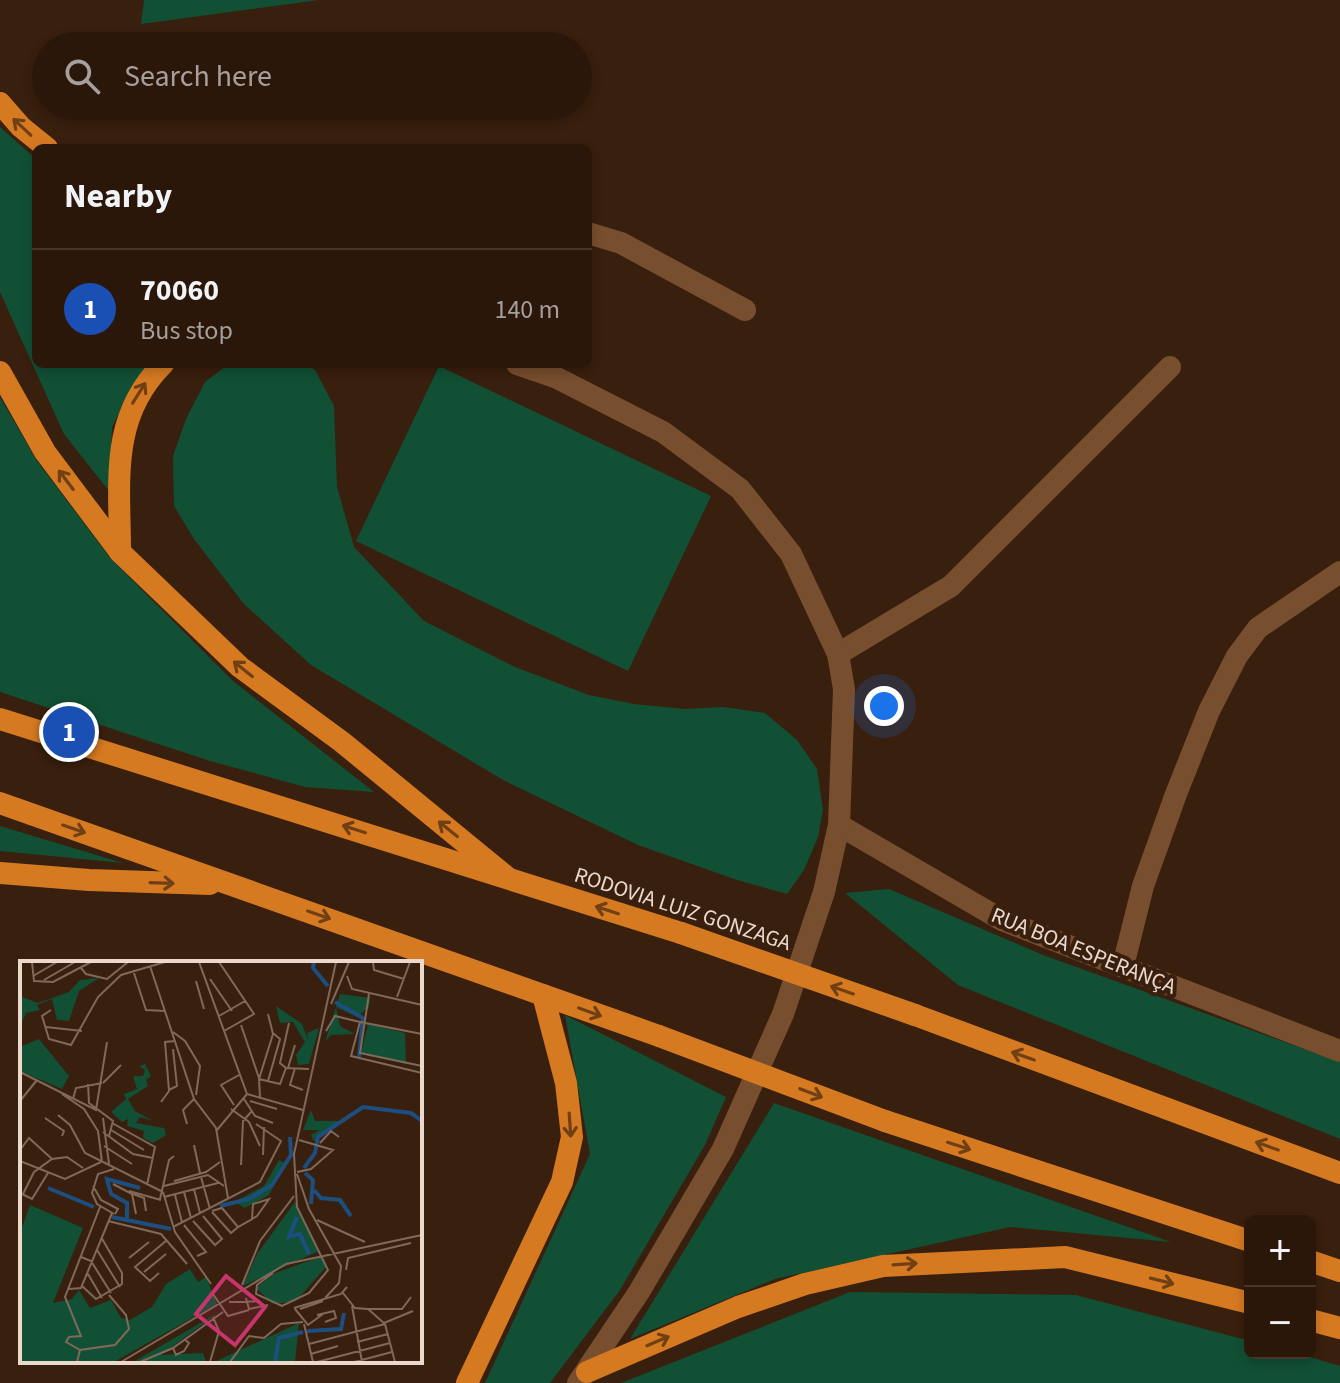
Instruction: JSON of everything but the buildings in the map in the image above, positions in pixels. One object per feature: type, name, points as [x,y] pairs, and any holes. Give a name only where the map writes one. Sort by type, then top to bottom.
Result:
[{"type":"highway","points":[[0,103],[21,127],[42,144]]},
{"type":"highway","points":[[120,552],[120,459],[131,407],[159,368]]},
{"type":"highway","points":[[0,372],[45,452],[120,552],[240,667],[342,742],[508,878]]},
{"type":"highway","name":"RODOVIA LUIZ GONZAGA","points":[[0,719],[681,933],[915,1015],[1340,1173]]},
{"type":"highway","points":[[0,803],[659,1036],[885,1121],[1244,1239]]},
{"type":"highway","points":[[0,873],[89,880],[233,885]]},
{"type":"highway","points":[[467,1383],[562,1182],[572,1137],[566,1083],[543,995]]},
{"type":"highway","points":[[582,1378],[738,1307],[805,1284],[883,1266],[1065,1257],[1244,1302]]},
{"type":"highway","points":[[1316,1263],[1340,1271]]},
{"type":"highway","points":[[1316,1322],[1340,1328]]},
{"type":"street","points":[[592,234],[621,243],[745,310]]},
{"type":"street","points":[[838,654],[951,586],[1170,367]]},
{"type":"street","points":[[529,368],[555,377],[663,432],[740,489],[791,554],[838,654],[844,689],[839,825],[824,892],[783,1014],[723,1149],[639,1292],[582,1378]]},
{"type":"street","points":[[1123,966],[1143,886],[1172,804],[1209,711],[1237,656],[1258,628],[1340,572]]},
{"type":"street","name":"RUA BOA ESPERANÇA","points":[[839,825],[1002,920],[1340,1051]]},
{"type":"green space","points":[[144,0],[319,0],[141,24]]},
{"type":"green space","points":[[0,127],[32,155],[32,363],[0,292]]},
{"type":"green space","points":[[34,368],[147,368],[128,395],[112,427],[109,491],[64,434]]},
{"type":"green space","points":[[224,368],[315,370],[334,406],[337,487],[354,547],[424,621],[515,667],[589,695],[634,704],[685,709],[723,707],[765,713],[797,740],[817,769],[823,810],[818,837],[804,870],[787,894],[638,845],[503,780],[311,665],[244,604],[194,539],[174,506],[173,456],[186,419],[205,382]]},
{"type":"green space","points":[[438,368],[711,496],[628,671],[356,541]]},
{"type":"green space","points":[[0,397],[37,461],[110,558],[233,681],[374,792],[305,787],[210,761],[0,692]]},
{"type":"green space","points":[[0,826],[123,863],[0,851]]},
{"type":"green space","points":[[889,889],[1043,955],[1340,1062],[1340,1139],[958,985],[845,893]]},
{"type":"green space","points":[[565,1015],[726,1097],[705,1145],[620,1290],[550,1383],[485,1383],[590,1154]]},
{"type":"green space","points":[[774,1103],[1171,1242],[1010,1227],[775,1279],[630,1339]]},
{"type":"green space","points":[[850,1292],[1076,1295],[1244,1339],[1244,1359],[1316,1359],[1340,1366],[1340,1383],[621,1383]]},
{"type":"place","name":"70060","points":[[69,732]]}]
